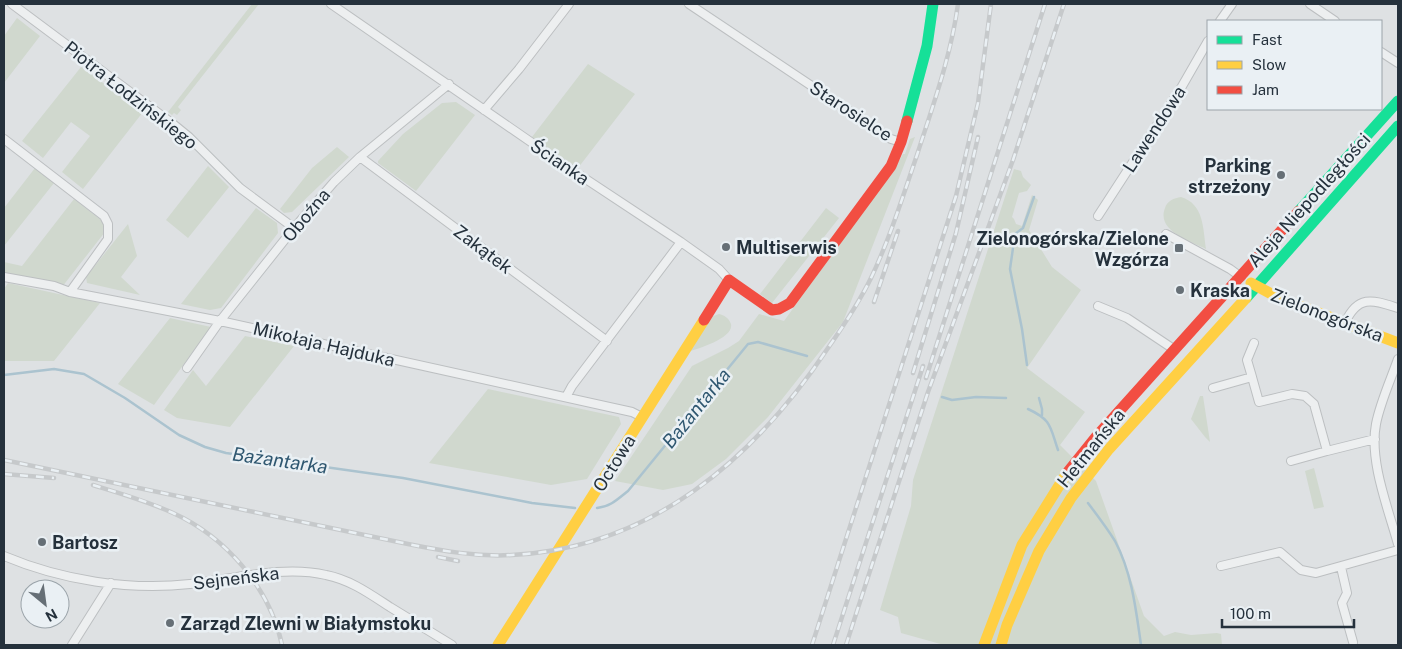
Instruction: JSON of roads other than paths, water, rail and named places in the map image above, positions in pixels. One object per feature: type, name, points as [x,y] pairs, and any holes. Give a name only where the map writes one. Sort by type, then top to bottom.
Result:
[{"type":"main road","points":[[901,142],[927,46],[934,4]]},
{"type":"main road","name":"Aleja Niepodległości","points":[[1241,277],[1398,101]]},
{"type":"main road","name":"Aleja Niepodległości","points":[[1256,286],[1398,126]]},
{"type":"main road","name":"Starosielce","points":[[790,303],[892,166],[901,142]]},
{"type":"main road","name":"Zielonogórska","points":[[1241,277],[1279,298],[1398,343]]},
{"type":"main road","name":"Hetmańska","points":[[984,645],[992,619],[1022,545],[1063,478],[1096,437],[1241,277]]},
{"type":"main road","name":"Ścianka","points":[[729,280],[772,310],[779,310],[790,303]]},
{"type":"main road","name":"Octowa","points":[[498,645],[729,280]]},
{"type":"main road","name":"Hetmańska","points":[[1001,645],[1007,625],[1039,552],[1071,498],[1109,448],[1256,286]]},
{"type":"main road","points":[[1096,437],[1109,448]]},
{"type":"street","name":"Piotra Łodzińskiego","points":[[12,4],[173,124],[189,137],[240,188],[294,228]]},
{"type":"street","name":"Ścianka","points":[[332,4],[554,158],[681,242],[719,269],[729,280]]},
{"type":"street","points":[[484,110],[519,69],[569,4]]},
{"type":"street","name":"Starosielce","points":[[689,4],[891,140],[901,142]]},
{"type":"street","points":[[1221,20],[1232,4]]},
{"type":"street","points":[[1310,4],[1334,20]]},
{"type":"street","name":"Lawendowa","points":[[1098,216],[1181,88],[1207,43]]},
{"type":"street","points":[[1382,53],[1398,64]]},
{"type":"street","name":"Oboźna","points":[[187,368],[220,321],[294,228],[334,182],[360,157],[449,84]]},
{"type":"street","points":[[4,139],[104,216],[108,224],[108,239],[70,292]]},
{"type":"street","name":"Zakątek","points":[[360,157],[607,341]]},
{"type":"street","points":[[1166,234],[1241,277]]},
{"type":"street","points":[[566,397],[572,386],[681,242]]},
{"type":"street","name":"Mikołaja Hajduka","points":[[4,277],[45,284],[70,292],[220,321],[632,412],[642,417]]},
{"type":"street","points":[[1345,323],[1350,311],[1360,304],[1373,300],[1398,308]]},
{"type":"street","points":[[1098,306],[1127,318],[1175,350]]},
{"type":"street","points":[[1254,343],[1247,360],[1259,402],[1292,394],[1305,396],[1314,404],[1326,451]]},
{"type":"street","points":[[1398,359],[1376,424],[1375,439],[1377,464],[1398,544]]},
{"type":"street","points":[[1213,388],[1252,377]]},
{"type":"street","points":[[1291,461],[1375,439]]},
{"type":"street","points":[[1221,566],[1280,552],[1301,570],[1316,574],[1398,550]]},
{"type":"street","name":"Sejneńska","points":[[4,556],[80,579],[111,583],[171,586],[296,571],[325,574],[362,588],[452,645]]},
{"type":"street","points":[[1341,566],[1347,593],[1342,603],[1353,642]]},
{"type":"street","points":[[72,645],[111,583]]},
{"type":"waterway","points":[[1027,365],[1010,269],[1015,234],[1023,228],[1034,197]]},
{"type":"waterway","name":"Bażantarka","points":[[597,508],[610,504],[628,491],[748,344],[758,342],[807,356]]},
{"type":"waterway","name":"Bażantarka","points":[[4,375],[54,369],[84,374],[125,398],[179,435],[205,447],[226,453],[403,478],[532,503],[575,508]]},
{"type":"waterway","name":"Bażantarka","points":[[942,397],[952,400],[976,397],[1006,398]]},
{"type":"waterway","points":[[1039,398],[1042,415]]},
{"type":"waterway","name":"Bażantarka","points":[[1028,409],[1042,417],[1049,425],[1058,450]]},
{"type":"waterway","name":"Bażantarka","points":[[1088,503],[1115,541],[1126,566],[1141,645]]},
{"type":"railway","points":[[4,460],[408,544],[473,554],[512,555],[562,549],[610,535],[654,516],[694,490],[732,460],[767,426],[799,388],[856,305],[878,263],[907,186],[941,80],[958,4]]},
{"type":"railway","points":[[812,645],[956,196],[978,103],[991,4]]},
{"type":"railway","points":[[926,378],[1045,4]]},
{"type":"railway","points":[[846,645],[928,392],[1013,160],[1064,4]]},
{"type":"railway","points":[[913,373],[956,233],[978,137]]},
{"type":"railway","points":[[874,302],[898,231]]},
{"type":"railway","points":[[833,645],[923,366]]},
{"type":"railway","points":[[4,474],[54,478]]},
{"type":"railway","points":[[93,485],[173,513],[192,523],[228,550],[243,567],[267,604],[276,624],[282,645]]},
{"type":"railway","points":[[438,557],[458,561]]},
{"type":"place","name":"Parking strzeżony","points":[[1281,175]]},
{"type":"place","name":"Multiserwis","points":[[726,247]]},
{"type":"place","name":"Zielonogórska/Zielone Wzgórza","points":[[1179,248]]},
{"type":"place","name":"Kraska","points":[[1180,290]]},
{"type":"place","name":"Bartosz","points":[[42,542]]},
{"type":"place","name":"Zarząd Zlewni w Białymstoku","points":[[170,623]]}]
